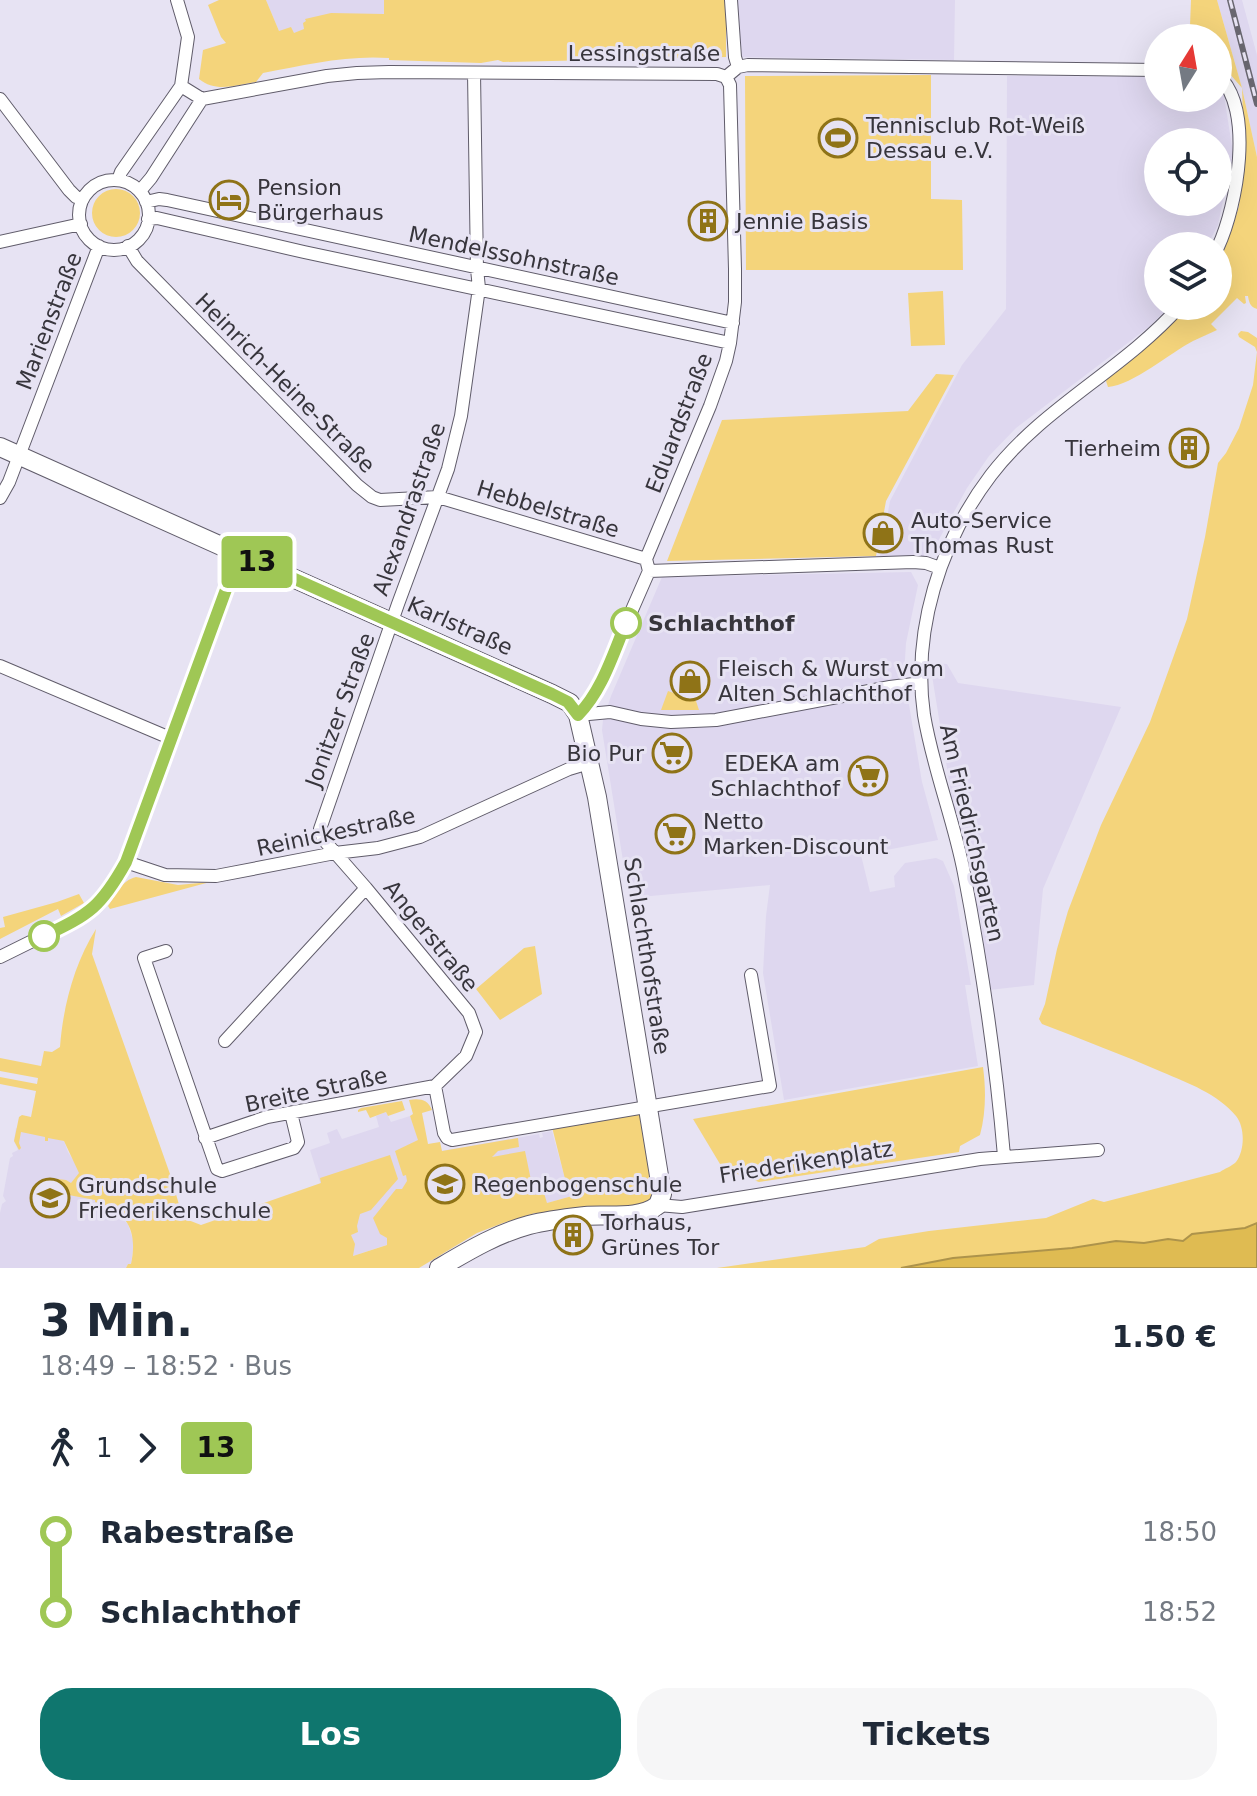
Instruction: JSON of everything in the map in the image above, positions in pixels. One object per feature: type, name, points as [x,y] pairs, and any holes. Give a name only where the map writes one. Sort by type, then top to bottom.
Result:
[{"type":"main road","name":"Karlstraße","points":[[0,447],[563,699],[575,708],[578,715]]},
{"type":"main road","name":"Schlachthofstraße","points":[[578,715],[597,797],[662,1187],[658,1205]]},
{"type":"main road","name":"Friederikenplatz","points":[[439,1268],[487,1241],[530,1225],[577,1217],[639,1213],[658,1205]]},
{"type":"street","points":[[118,180],[181,86],[188,37],[177,0]]},
{"type":"street","points":[[731,0],[738,67]]},
{"type":"street","name":"Lessingstraße","points":[[202,99],[327,76],[389,72],[717,74],[726,77],[738,67],[748,65],[1144,70]]},
{"type":"street","name":"Alexandrastraße","points":[[392,622],[448,469],[461,416],[479,288],[474,73]]},
{"type":"street","name":"Eduardstraße","points":[[578,715],[598,687],[726,361],[733,323],[735,235],[730,85],[726,77]]},
{"type":"street","points":[[143,196],[128,183],[118,180],[98,184],[83,199],[79,211],[86,234],[99,246],[114,249],[128,246],[142,235],[148,219],[143,196],[151,178],[202,99],[181,86]]},
{"type":"street","points":[[1224,232],[1236,190],[1239,154],[1232,98]]},
{"type":"street","points":[[0,99],[69,190],[83,199]]},
{"type":"street","name":"Mendelssohnstraße","points":[[143,196],[733,323]]},
{"type":"street","name":"Mendelssohnstraße","points":[[148,219],[157,218],[730,343]]},
{"type":"street","points":[[0,242],[81,224]]},
{"type":"street","name":"Marienstraße","points":[[0,498],[99,246]]},
{"type":"street","name":"Heinrich-Heine-Straße","points":[[128,246],[137,261],[363,490],[380,500],[438,497]]},
{"type":"street","name":"Am Friedrichsgarten","points":[[1004,1156],[976,931],[958,842],[927,730],[921,683],[926,629],[949,543],[993,472],[1014,448],[1058,409],[1146,340],[1166,320]]},
{"type":"street","name":"Hebbelstraße","points":[[438,497],[647,565]]},
{"type":"street","points":[[0,957],[65,926],[94,908],[112,886],[126,862],[239,554]]},
{"type":"street","points":[[647,565],[913,562],[940,568]]},
{"type":"street","name":"Jonitzer Straße","points":[[335,853],[323,839],[320,829],[323,816],[392,622]]},
{"type":"street","points":[[0,666],[170,738]]},
{"type":"street","points":[[578,715],[610,712],[671,722],[716,720],[921,683]]},
{"type":"street","name":"Reinickestraße","points":[[126,862],[165,875],[216,876],[378,848],[420,837],[569,769],[589,763]]},
{"type":"street","name":"Angerstraße","points":[[335,853],[469,1013],[476,1032],[466,1056],[435,1086]]},
{"type":"street","points":[[225,1041],[366,888]]},
{"type":"street","points":[[166,951],[144,958],[217,1169],[222,1171],[294,1148],[298,1142],[291,1113]]},
{"type":"street","points":[[435,1086],[444,1133],[452,1140],[770,1086],[751,975]]},
{"type":"street","name":"Breite Straße","points":[[205,1138],[267,1117],[435,1086]]},
{"type":"street","name":"Friederikenplatz","points":[[658,1205],[682,1207],[1004,1156],[1098,1150]]},
{"type":"shaded area","points":[[219,0],[266,0],[279,31],[291,27],[294,33],[304,29],[305,19],[331,13],[384,14],[384,0],[726,0],[726,57],[498,60],[481,63],[357,58],[263,73],[256,82],[219,87],[199,79],[203,50],[226,43],[208,5]]},
{"type":"shaded area","points":[[266,0],[389,0],[389,14],[306,21],[305,29],[294,34],[279,31]]},
{"type":"shaded area","points":[[737,0],[955,0],[954,60],[742,57]]},
{"type":"shaded area","points":[[1191,0],[1217,0],[1224,24],[1190,24]]},
{"type":"shaded area","points":[[1217,0],[1242,0],[1257,55],[1257,157],[1232,53],[1232,24],[1224,24]]},
{"type":"shaded area","points":[[1232,53],[1242,88],[1232,76]]},
{"type":"shaded area","name":"Tennisclub Rot-Weiß Dessau e.V.","points":[[931,75],[931,199],[962,200],[963,270],[746,270],[745,76]]},
{"type":"shaded area","points":[[1007,76],[1144,77],[1144,112],[1227,112],[1229,128],[1144,128],[1144,216],[1220,216],[1214,232],[1144,232],[1144,320],[1156,320],[1016,428],[989,456],[967,488],[930,556],[880,556],[890,501],[962,365],[1006,309]]},
{"type":"shaded area","points":[[1242,88],[1257,157],[1257,309],[1251,306],[1248,296],[1245,296],[1244,304],[1237,298],[1232,303],[1231,232],[1239,206],[1244,148]]},
{"type":"shaded area","points":[[116,189],[125,190],[133,196],[139,204],[139,222],[133,230],[125,236],[116,237],[107,236],[99,230],[93,222],[92,213],[93,204],[99,196],[107,190]]},
{"type":"shaded area","points":[[943,291],[945,345],[911,346],[908,293]]},
{"type":"shaded area","points":[[1173,320],[1215,320],[1211,324],[1217,330],[1193,341],[1129,381],[1108,387],[1106,381],[1109,377],[1149,345]]},
{"type":"shaded area","points":[[1241,331],[1257,338],[1257,352],[1255,347],[1239,337]]},
{"type":"shaded area","points":[[1257,352],[1257,1223],[1245,1228],[1192,1234],[1183,1241],[1116,1241],[953,1258],[901,1268],[717,1268],[865,1247],[879,1239],[929,1231],[1046,1218],[1093,1199],[1104,1202],[1220,1172],[1239,1157],[1241,1126],[1236,1116],[1220,1101],[1182,1080],[1042,1024],[1039,1019],[1068,911],[1101,825],[1150,722],[1187,619],[1218,463],[1239,428],[1253,385]]},
{"type":"shaded area","points":[[936,374],[954,375],[886,501],[876,556],[667,561],[722,420],[908,411]]},
{"type":"shaded area","points":[[911,572],[918,585],[906,643],[904,675],[922,782],[938,840],[861,855],[870,892],[895,887],[894,876],[905,863],[936,858],[943,861],[954,886],[971,985],[965,985],[978,1066],[784,1100],[763,973],[770,885],[629,898],[602,730],[603,720],[662,577]]},
{"type":"shaded area","points":[[930,663],[947,664],[958,683],[1121,707],[1043,889],[1034,985],[989,990],[981,922],[951,793]]},
{"type":"shaded area","points":[[668,691],[696,701],[699,710],[661,710]]},
{"type":"shaded area","points":[[136,877],[178,885],[210,882],[110,909],[108,906],[120,888]]},
{"type":"shaded area","points":[[79,894],[84,903],[61,916],[58,909],[0,939],[0,928],[5,927],[3,917]]},
{"type":"shaded area","points":[[96,929],[92,954],[183,1218],[201,1225],[321,1183],[320,1178],[390,1155],[398,1179],[371,1210],[360,1214],[358,1232],[351,1235],[355,1244],[353,1256],[387,1245],[387,1238],[380,1234],[373,1218],[396,1189],[402,1189],[407,1181],[395,1151],[418,1140],[410,1116],[413,1114],[409,1100],[416,1099],[426,1101],[432,1110],[422,1113],[428,1144],[440,1142],[442,1151],[518,1138],[519,1147],[498,1151],[492,1157],[525,1151],[534,1195],[544,1193],[547,1203],[572,1196],[552,1127],[642,1113],[653,1170],[654,1192],[651,1199],[640,1206],[540,1217],[535,1213],[477,1233],[419,1268],[126,1268],[131,1264],[133,1244],[125,1220],[110,1209],[99,1206],[95,1200],[53,1192],[58,1179],[71,1183],[79,1173],[64,1141],[48,1138],[45,1141],[45,1137],[21,1132],[19,1150],[14,1141],[19,1117],[31,1117],[36,1091],[0,1084],[0,1077],[37,1084],[38,1078],[0,1071],[0,1058],[41,1066],[44,1051],[52,1052],[60,1047],[71,986]]},
{"type":"shaded area","points":[[535,946],[542,994],[500,1020],[476,989],[524,948]]},
{"type":"shaded area","points":[[983,1067],[985,1101],[980,1135],[960,1146],[959,1152],[759,1182],[723,1169],[693,1119]]},
{"type":"shaded area","points":[[402,1101],[405,1110],[388,1116],[386,1112],[370,1118],[366,1110],[358,1112],[361,1108]]},
{"type":"shaded area","name":"Regenbogenschule","points":[[386,1112],[391,1122],[410,1116],[424,1154],[539,1134],[540,1138],[543,1137],[542,1133],[552,1131],[572,1196],[547,1203],[543,1193],[344,1259],[310,1150],[330,1143],[327,1133],[337,1129],[342,1139],[379,1127],[376,1116]]},
{"type":"shaded area","name":"Grundschule Friederikenschule","points":[[16,1128],[64,1141],[99,1206],[118,1214],[128,1224],[134,1243],[131,1265],[128,1264],[126,1268],[0,1268],[0,1213],[6,1201],[3,1196],[10,1158],[18,1150],[14,1141]]},
{"type":"shaded area","points":[[1257,1223],[1257,1268],[901,1268],[953,1258],[1116,1241],[1183,1241],[1192,1234],[1245,1228]]},
{"type":"railway","points":[[1230,0],[1257,104]]},
{"type":"bus line","name":"13","points":[[44,936],[94,908],[126,862],[239,554],[552,694],[568,702],[578,715],[593,698],[626,623]]},
{"type":"place","name":"Tennisclub Rot-Weiß Dessau e.V.","points":[[838,138]]},
{"type":"place","name":"Pension Bürgerhaus","points":[[229,200]]},
{"type":"place","name":"Jennie Basis","points":[[708,221]]},
{"type":"place","name":"Tierheim","points":[[1189,448]]},
{"type":"place","name":"Auto-Service Thomas Rust","points":[[883,533]]},
{"type":"place","name":"Schlachthof","points":[[626,623]]},
{"type":"place","name":"Fleisch & Wurst vom Alten Schlachthof","points":[[690,681]]},
{"type":"place","name":"Bio Pur","points":[[672,753]]},
{"type":"place","name":"EDEKA am Schlachthof","points":[[868,776]]},
{"type":"place","name":"Netto Marken-Discount","points":[[675,834]]},
{"type":"place","name":"Regenbogenschule","points":[[445,1184]]},
{"type":"place","name":"Grundschule Friederikenschule","points":[[50,1198]]},
{"type":"place","name":"Torhaus, Grünes Tor","points":[[573,1235]]}]
